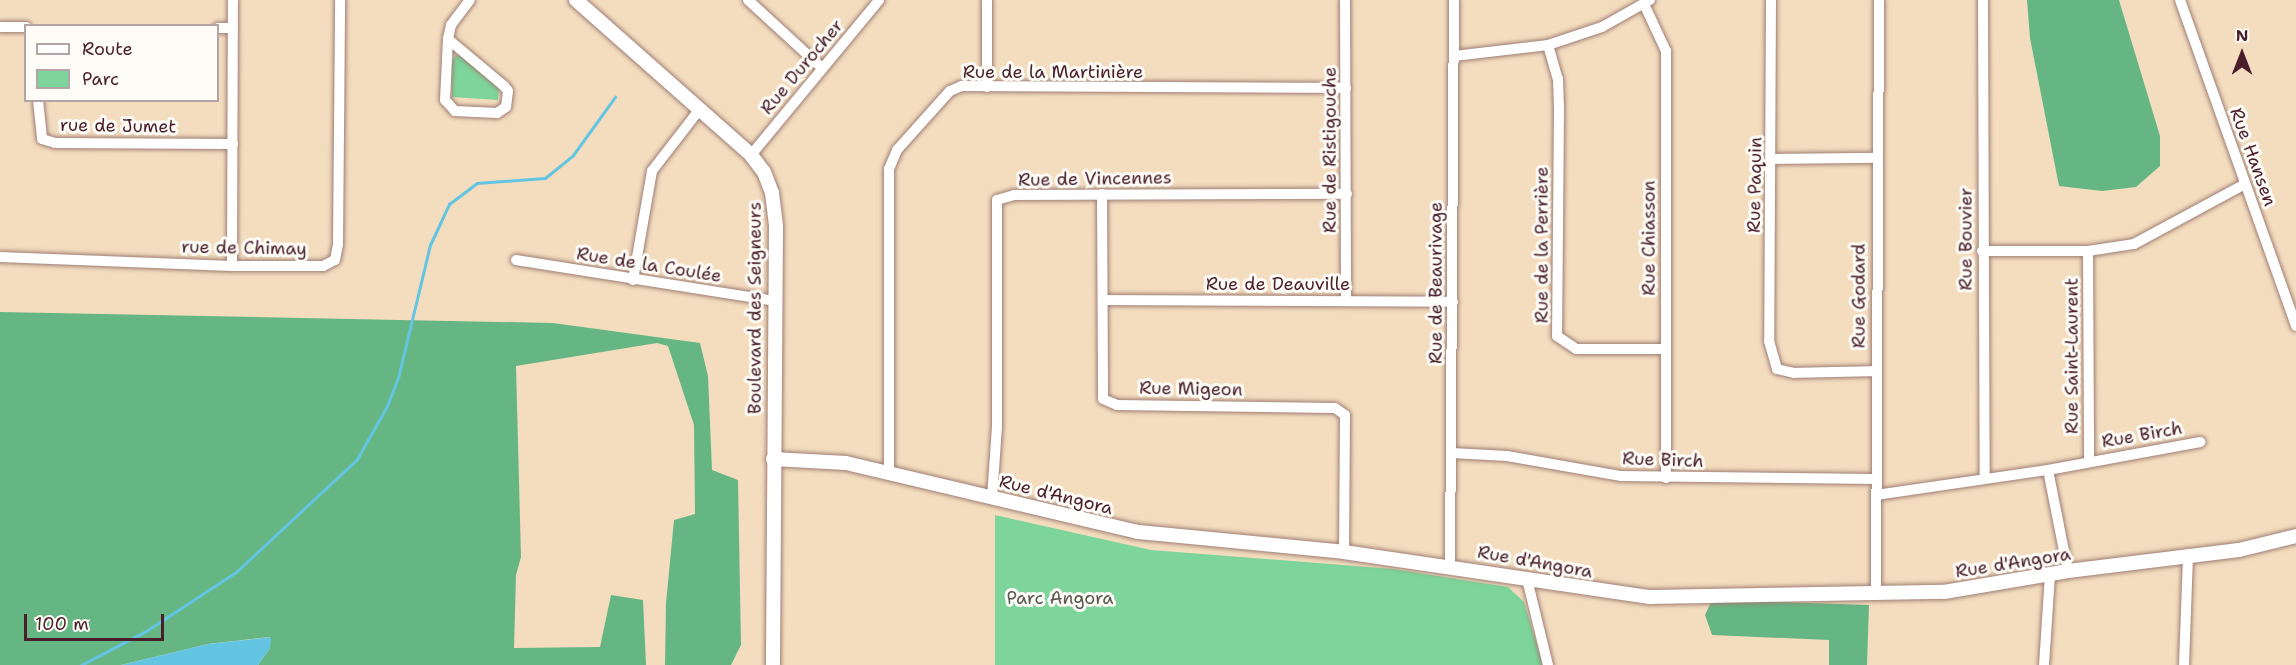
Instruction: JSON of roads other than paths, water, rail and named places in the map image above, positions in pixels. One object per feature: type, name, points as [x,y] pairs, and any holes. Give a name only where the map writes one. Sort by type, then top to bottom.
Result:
[{"type":"street","points":[[232,266],[233,0]]},
{"type":"street","name":"rue de Chimay","points":[[0,257],[232,266],[322,266],[335,260],[338,244],[340,0]]},
{"type":"street","points":[[448,39],[504,86],[508,91],[506,107],[497,113],[450,109],[445,100],[448,39],[451,25],[470,0]]},
{"type":"street","name":"Boulevard des Seigneurs","points":[[576,0],[751,155],[764,172],[772,193],[776,227],[773,665]]},
{"type":"street","points":[[748,0],[822,68]]},
{"type":"street","name":"Rue Durocher","points":[[751,155],[879,0]]},
{"type":"street","points":[[987,0],[987,87]]},
{"type":"street","name":"Rue de Ristigouche","points":[[1345,0],[1346,300]]},
{"type":"street","name":"Rue de Beaurivage","points":[[1450,566],[1455,0]]},
{"type":"street","name":"Rue Paquin","points":[[1771,0],[1772,159],[1769,341],[1777,369],[1794,373],[1875,371]]},
{"type":"street","name":"Rue Godard","points":[[1876,591],[1876,158],[1879,0]]},
{"type":"street","name":"Rue Bouvier","points":[[1983,0],[1982,251],[1985,478]]},
{"type":"street","name":"Rue Hansen","points":[[2180,0],[2296,326]]},
{"type":"street","points":[[1454,56],[1548,45],[1602,27],[1647,2]]},
{"type":"street","name":"Rue Chiasson","points":[[1647,2],[1666,51],[1666,478]]},
{"type":"street","points":[[0,27],[24,27]]},
{"type":"street","points":[[219,28],[233,28]]},
{"type":"street","name":"Rue de la Perrière","points":[[1548,45],[1558,80],[1559,111],[1557,336],[1576,349],[1665,349]]},
{"type":"street","name":"Rue de la Martinière","points":[[889,474],[889,169],[897,150],[950,91],[962,86],[1346,88]]},
{"type":"street","name":"rue de Jumet","points":[[38,102],[42,139],[56,143],[233,144]]},
{"type":"street","points":[[633,280],[652,171],[700,109]]},
{"type":"street","points":[[1772,159],[1876,158]]},
{"type":"street","points":[[1982,251],[2088,251],[2134,244],[2245,184]]},
{"type":"street","name":"Rue Migeon","points":[[1102,194],[1103,399],[1117,405],[1335,408],[1345,415],[1344,552]]},
{"type":"street","name":"Rue de Vincennes","points":[[992,498],[997,426],[997,200],[1014,195],[1347,194]]},
{"type":"street","name":"Rue Saint-Laurent","points":[[2088,251],[2089,461]]},
{"type":"street","name":"Rue de la Coulée","points":[[516,260],[776,302]]},
{"type":"street","name":"Rue de Deauville","points":[[1103,300],[1453,302]]},
{"type":"street","name":"Rue Birch","points":[[1876,495],[2048,470],[2200,442]]},
{"type":"street","name":"Rue Birch","points":[[1452,453],[1508,456],[1621,476],[1875,479]]},
{"type":"street","name":"Rue d'Angora","points":[[773,459],[825,460],[1138,532],[1344,552],[1650,597],[1876,591],[1944,592],[2068,571],[2188,554],[2239,550],[2296,536]]},
{"type":"street","points":[[2048,470],[2068,571]]},
{"type":"street","points":[[2184,665],[2188,554]]},
{"type":"street","points":[[2044,665],[2050,574]]},
{"type":"street","points":[[1527,579],[1548,665]]},
{"type":"water","points":[[271,637],[270,648],[258,665],[121,665],[208,644]]},
{"type":"waterway","points":[[81,665],[146,631],[236,572],[357,459],[387,406],[398,378],[430,245],[449,204],[477,183],[545,178],[573,155],[615,97]]},
{"type":"park label","name":"Parc Angora","points":[[1060,598]]}]
